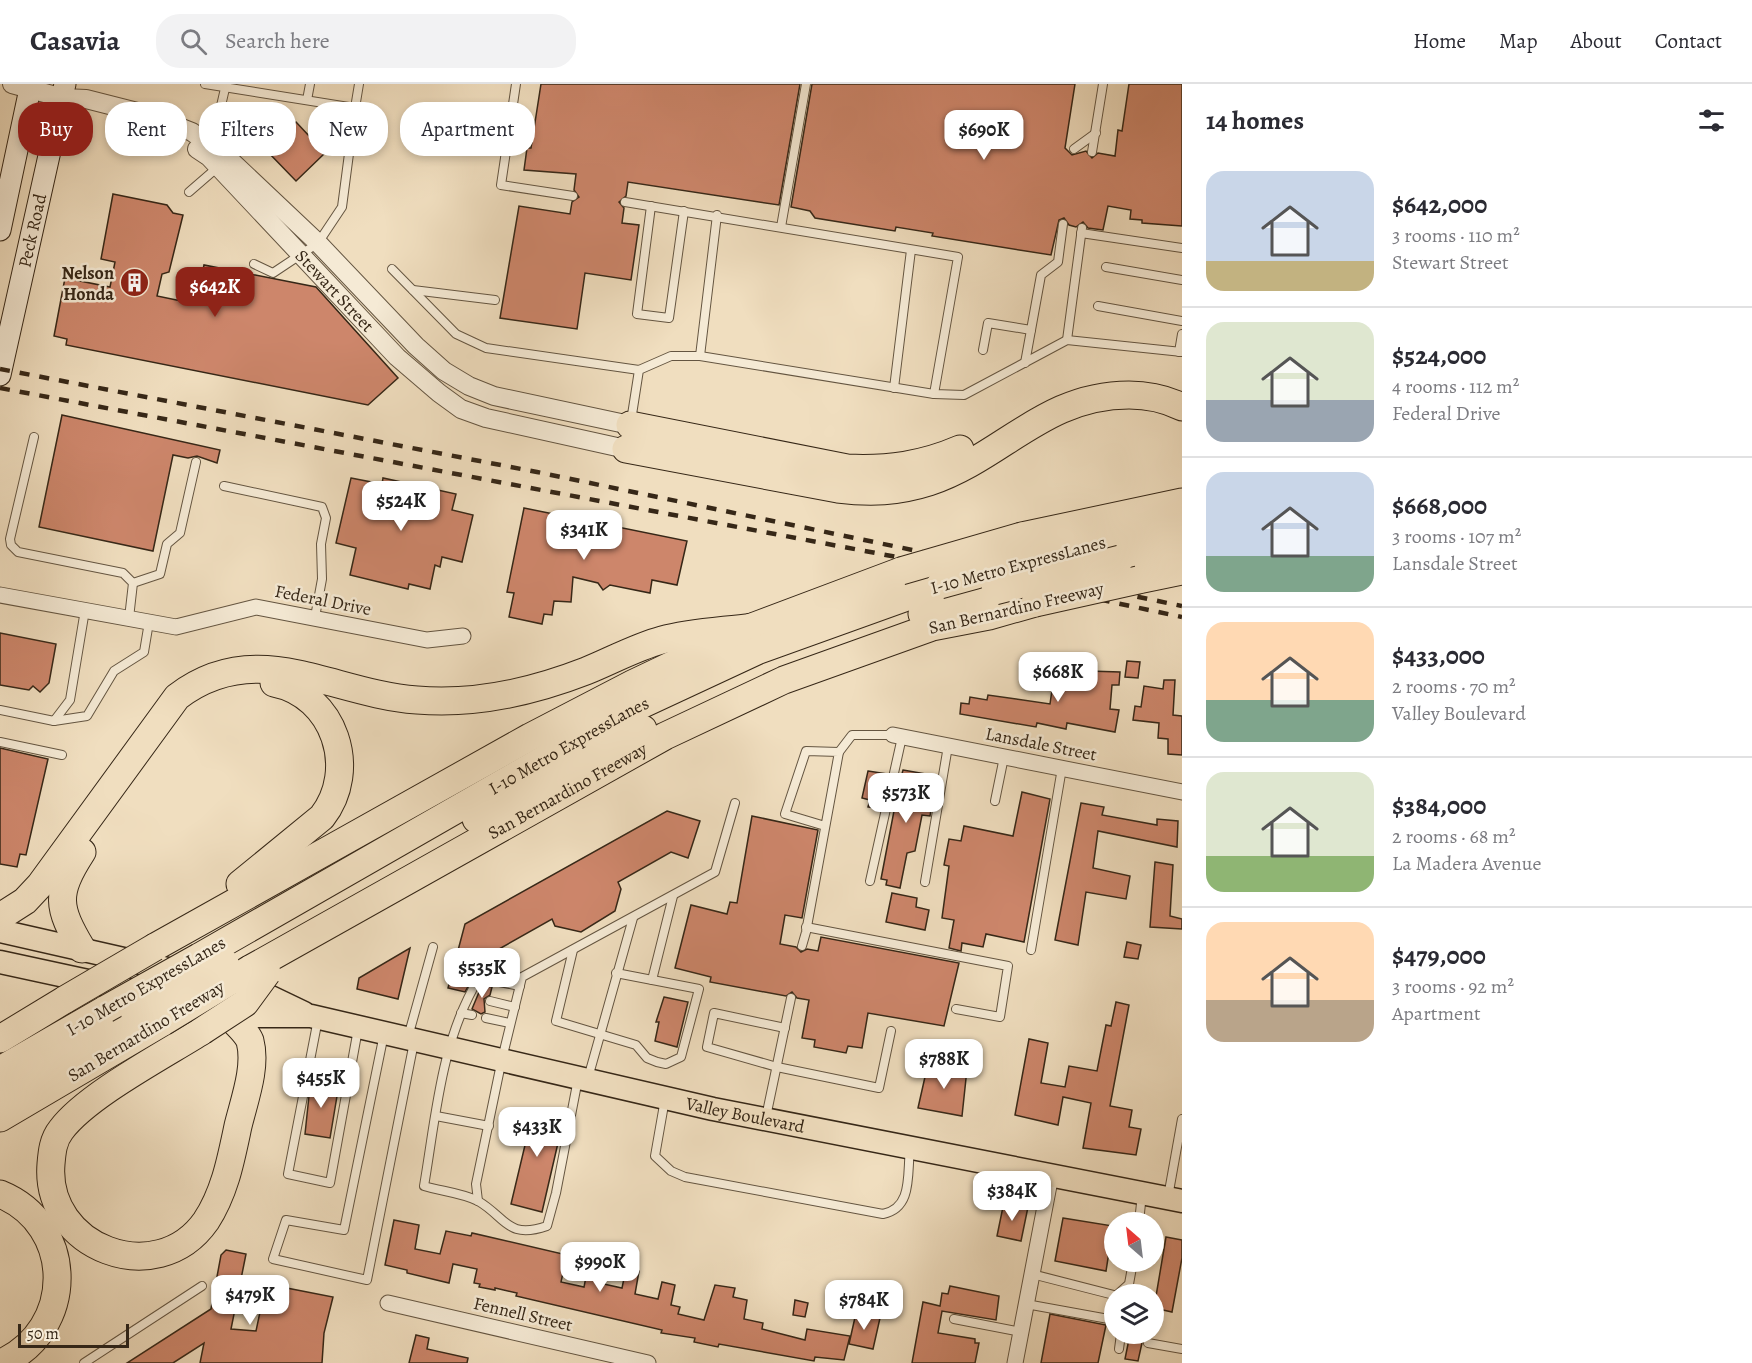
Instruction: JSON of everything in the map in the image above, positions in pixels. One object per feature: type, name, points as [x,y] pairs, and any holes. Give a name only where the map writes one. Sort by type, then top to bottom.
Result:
[{"type":"highway","points":[[628,437],[847,468],[878,469],[923,464],[943,457],[987,435],[1035,405],[1081,387],[1119,383],[1182,391]]},
{"type":"highway","points":[[628,437],[838,489],[864,493],[888,492],[930,481],[953,471],[1042,418],[1086,399],[1107,395],[1134,395],[1155,398],[1182,407]]},
{"type":"highway","points":[[0,1040],[197,921],[530,737],[642,679],[752,627],[901,571],[1028,548],[1182,502]]},
{"type":"highway","name":"I-10 Metro ExpressLanes","points":[[0,1071],[630,710],[759,650],[940,585],[1028,548],[1182,526]]},
{"type":"highway","name":"I-10 Metro ExpressLanes","points":[[0,1092],[135,1015],[254,965],[590,754],[764,673],[868,632],[995,591],[1120,559],[1182,547]]},
{"type":"highway","name":"San Bernardino Freeway","points":[[0,1118],[163,1022],[254,965],[664,736],[784,680],[932,627],[1182,571]]},
{"type":"highway","points":[[0,917],[25,901],[40,885],[177,697],[219,673],[261,668],[388,697],[417,700],[477,699],[506,695],[560,680],[662,640],[752,627]]},
{"type":"highway","points":[[81,949],[61,908],[62,888],[84,849],[142,769],[183,714],[199,699],[234,682],[278,683],[308,698],[322,712],[334,731],[339,750],[340,777],[332,805],[322,817],[197,921]]},
{"type":"highway","points":[[224,1010],[249,1040],[252,1063],[225,1182],[205,1222],[191,1236],[166,1253],[147,1256],[105,1250],[82,1238],[67,1223],[56,1205],[50,1181],[52,1150],[59,1131],[92,1101],[202,1031],[246,1003],[254,965]]},
{"type":"highway","points":[[0,1194],[16,1202],[42,1227],[55,1255],[57,1275],[55,1301],[36,1338],[11,1359],[1,1363]]},
{"type":"main road","name":"Peck Road","points":[[0,230],[24,86]]},
{"type":"main road","name":"Peck Road","points":[[0,375],[64,91]]},
{"type":"main road","name":"Valley Boulevard","points":[[0,932],[256,990],[315,1017],[665,1098],[1175,1200]]},
{"type":"main road","name":"Valley Boulevard","points":[[0,962],[257,1016],[315,1017]]},
{"type":"street","name":"Stewart Street","points":[[24,86],[64,91],[149,115],[199,137]]},
{"type":"street","name":"Stewart Street","points":[[64,91],[80,110],[151,124],[223,162],[318,243],[416,346],[444,371],[469,386],[494,396],[628,437]]},
{"type":"street","name":"Stewart Street","points":[[218,156],[301,256],[397,357],[461,409],[532,430],[628,437]]},
{"type":"street","name":"Federal Drive","points":[[0,595],[176,627],[256,607],[427,640],[463,636]]},
{"type":"street","name":"Lansdale Street","points":[[898,736],[1182,792]]},
{"type":"street","points":[[1015,1363],[1051,1175]]},
{"type":"street","name":"Fennell Street","points":[[388,1303],[648,1363]]},
{"type":"lane","points":[[205,84],[319,102]]},
{"type":"lane","points":[[268,94],[269,84]]},
{"type":"lane","points":[[307,100],[310,84]]},
{"type":"lane","points":[[356,102],[359,84]]},
{"type":"lane","points":[[516,84],[501,185],[573,196]]},
{"type":"lane","points":[[781,226],[806,84]]},
{"type":"lane","points":[[1092,152],[1103,84]]},
{"type":"lane","points":[[222,102],[225,86]]},
{"type":"lane","points":[[1074,149],[1096,133]]},
{"type":"lane","points":[[254,264],[273,273],[318,243],[342,207],[349,156]]},
{"type":"lane","points":[[189,192],[223,162]]},
{"type":"lane","points":[[625,202],[717,215],[958,257],[934,394]]},
{"type":"lane","points":[[651,206],[637,314],[669,318],[684,211]]},
{"type":"lane","points":[[700,356],[717,215]]},
{"type":"lane","points":[[1025,363],[1041,276],[1058,262],[1063,224]]},
{"type":"lane","points":[[1067,340],[1081,230],[1182,248]]},
{"type":"lane","points":[[894,388],[911,249]]},
{"type":"lane","points":[[1106,267],[1182,280]]},
{"type":"lane","points":[[392,268],[456,334],[486,348],[639,370],[671,356],[700,356],[934,394],[964,395],[1067,340],[1181,352],[1182,334]]},
{"type":"lane","points":[[413,290],[495,300]]},
{"type":"lane","points":[[1098,306],[1182,321]]},
{"type":"lane","points":[[983,350],[988,323],[1031,330]]},
{"type":"lane","points":[[628,437],[639,370]]},
{"type":"lane","points":[[34,437],[10,539],[11,545],[18,552],[123,573],[133,583]]},
{"type":"lane","points":[[133,583],[160,574],[167,544],[180,533],[196,462]]},
{"type":"lane","points":[[224,486],[322,507],[326,518],[321,544],[322,579],[315,617]]},
{"type":"lane","points":[[129,618],[133,583]]},
{"type":"lane","points":[[54,721],[70,700],[85,610]]},
{"type":"lane","points":[[0,710],[54,721],[87,716],[114,671],[144,652],[148,622]]},
{"type":"lane","points":[[802,946],[839,752],[852,735],[898,736],[870,881]]},
{"type":"lane","points":[[0,742],[62,755]]},
{"type":"lane","points":[[925,882],[948,746]]},
{"type":"lane","points":[[825,826],[785,813],[806,751],[839,752]]},
{"type":"lane","points":[[995,801],[1004,757]]},
{"type":"lane","points":[[1031,950],[1062,768]]},
{"type":"lane","points":[[478,1201],[476,1184],[522,977],[715,872],[735,803]]},
{"type":"lane","points":[[652,980],[673,896]]},
{"type":"lane","points":[[520,986],[479,978],[472,998],[461,1013],[448,1048],[424,1186],[478,1201],[501,1221],[518,1231],[547,1226],[583,1079],[600,1034],[633,918]]},
{"type":"lane","points":[[806,927],[1008,966],[1000,1017],[956,1008]]},
{"type":"lane","points":[[384,1033],[344,1230],[286,1220],[273,1259],[367,1280],[411,1039],[433,947]]},
{"type":"lane","points":[[573,950],[556,1021],[636,1045],[647,1058],[657,1062],[674,1062],[681,1057],[699,989],[616,973]]},
{"type":"lane","points":[[765,1119],[791,998]]},
{"type":"lane","points":[[490,1001],[515,1007]]},
{"type":"lane","points":[[461,1013],[472,1015]]},
{"type":"lane","points":[[785,1028],[714,1013],[707,1047],[777,1067],[879,1088],[891,1031]]},
{"type":"lane","points":[[315,1017],[288,1174],[330,1183],[358,1027]]},
{"type":"lane","points":[[486,1018],[510,1023]]},
{"type":"lane","points":[[665,1098],[655,1156],[670,1171],[685,1177],[883,1214],[900,1207],[905,1197],[910,1148]]},
{"type":"lane","points":[[436,1116],[489,1126]]},
{"type":"lane","points":[[1175,1200],[1182,1119]]},
{"type":"lane","points":[[1140,1212],[1142,1193]]},
{"type":"lane","points":[[1032,1274],[1104,1292]]},
{"type":"lane","points":[[84,1363],[202,1286]]},
{"type":"lane","points":[[1026,1304],[1104,1318]]},
{"type":"lane","points":[[954,1319],[1021,1332]]},
{"type":"lane","points":[[1119,1348],[1120,1344]]},
{"type":"lane","points":[[1156,1344],[1182,1347]]},
{"type":"building","points":[[541,84],[800,84],[779,205],[628,182],[626,196],[619,202],[624,208],[622,223],[639,225],[631,280],[585,273],[577,329],[500,318],[519,206],[570,214],[572,202],[579,197],[574,190],[576,174],[524,170],[526,156],[535,156],[535,122]]},
{"type":"building","points":[[812,84],[1075,84],[1065,148],[1072,155],[1086,151],[1092,158],[1098,153],[1115,156],[1118,130],[1122,131],[1129,84],[1182,84],[1182,226],[1142,223],[1142,220],[1130,219],[1131,210],[1108,206],[1103,230],[1088,228],[1083,222],[1076,227],[1069,225],[1064,218],[1059,220],[1051,255],[932,236],[933,233],[896,227],[895,231],[815,218],[810,211],[791,207]]},
{"type":"building","points":[[296,122],[308,135],[308,156],[322,156],[296,181],[272,156],[296,156]]},
{"type":"building","points":[[113,194],[167,205],[173,213],[183,215],[169,272],[162,274],[157,296],[196,304],[204,265],[316,287],[398,378],[368,405],[66,345],[67,339],[54,336],[65,278],[110,287],[115,262],[101,259]]},
{"type":"building","points":[[62,415],[220,450],[217,463],[197,456],[188,458],[173,455],[153,551],[39,527]]},
{"type":"building","points":[[351,478],[382,484],[383,478],[456,494],[452,510],[473,515],[462,562],[442,557],[440,567],[435,565],[430,589],[409,584],[408,589],[350,575],[356,548],[336,543]]},
{"type":"building","points":[[524,508],[687,541],[677,585],[652,580],[650,593],[610,585],[603,590],[598,583],[573,577],[571,602],[554,601],[552,615],[544,614],[542,624],[509,617],[514,593],[507,592]]},
{"type":"building","points":[[0,633],[56,644],[49,683],[40,692],[33,686],[29,690],[0,685]]},
{"type":"building","points":[[1127,661],[1140,662],[1138,678],[1125,677]]},
{"type":"building","points":[[1066,664],[1089,668],[1088,671],[1120,672],[1119,685],[1112,685],[1110,709],[1119,710],[1115,732],[1067,723],[1066,729],[1037,723],[1036,727],[960,714],[961,703],[969,704],[970,697],[987,700],[988,695],[1050,704],[1052,690],[1061,692]]},
{"type":"building","points":[[1164,680],[1175,680],[1173,715],[1182,716],[1182,755],[1168,754],[1168,739],[1158,738],[1159,723],[1133,720],[1135,706],[1141,707],[1144,686],[1163,689]]},
{"type":"building","points":[[0,748],[48,759],[26,855],[20,854],[17,867],[0,864]]},
{"type":"building","points":[[903,770],[932,775],[927,802],[932,803],[930,816],[922,815],[915,851],[907,853],[900,888],[886,885],[887,880],[881,879],[894,811],[892,811]]},
{"type":"building","points":[[868,771],[888,774],[880,809],[868,807],[870,800],[862,798]]},
{"type":"building","points":[[1022,792],[1050,799],[1024,942],[986,934],[983,947],[962,943],[961,951],[949,948],[954,920],[942,918],[949,866],[944,865],[949,839],[961,841],[964,826],[1013,836]]},
{"type":"building","points":[[1081,803],[1104,807],[1102,815],[1157,825],[1157,819],[1178,821],[1177,847],[1098,831],[1093,868],[1130,876],[1126,899],[1086,892],[1078,945],[1055,940]]},
{"type":"building","points":[[667,811],[700,821],[688,858],[671,852],[618,882],[621,889],[615,911],[581,932],[555,926],[552,919],[499,949],[492,975],[476,973],[465,992],[448,988],[465,924]]},
{"type":"building","points":[[752,816],[818,830],[802,918],[785,915],[780,944],[796,947],[801,952],[807,949],[818,951],[821,937],[959,963],[944,1026],[868,1013],[862,1048],[848,1046],[846,1053],[814,1047],[815,1040],[802,1038],[809,1000],[797,998],[792,992],[786,996],[710,982],[711,977],[675,968],[691,905],[727,914],[730,902],[737,903]]},
{"type":"building","points":[[1155,862],[1173,865],[1170,916],[1182,919],[1182,929],[1150,927]]},
{"type":"building","points":[[892,893],[917,898],[916,907],[929,910],[925,930],[886,922]]},
{"type":"building","points":[[1127,942],[1141,945],[1138,959],[1124,957]]},
{"type":"building","points":[[410,948],[398,999],[357,989],[359,978]]},
{"type":"building","points":[[482,985],[492,987],[490,995],[484,999],[485,1012],[481,1014],[472,1009]]},
{"type":"building","points":[[664,997],[688,1002],[677,1047],[655,1041],[659,1022],[656,1022]]},
{"type":"building","points":[[1116,1002],[1129,1005],[1110,1106],[1132,1110],[1129,1127],[1141,1129],[1136,1155],[1083,1148],[1091,1103],[1063,1097],[1058,1125],[1015,1115],[1029,1039],[1048,1043],[1041,1083],[1065,1087],[1069,1066],[1097,1071],[1106,1025],[1111,1026]]},
{"type":"building","points":[[943,1065],[967,1069],[962,1116],[918,1108],[927,1068],[942,1071]]},
{"type":"building","points":[[315,1080],[339,1084],[330,1138],[305,1134],[309,1096],[312,1082]]},
{"type":"building","points":[[526,1108],[564,1117],[542,1212],[511,1204],[526,1141],[519,1139]]},
{"type":"building","points":[[1004,1202],[1028,1207],[1021,1241],[997,1236]]},
{"type":"building","points":[[1063,1218],[1104,1225],[1104,1271],[1055,1261]]},
{"type":"building","points":[[394,1220],[419,1225],[415,1249],[440,1254],[446,1231],[471,1236],[472,1233],[567,1255],[561,1282],[584,1287],[590,1257],[603,1260],[599,1283],[622,1288],[626,1269],[639,1271],[635,1294],[658,1299],[662,1282],[675,1285],[671,1305],[680,1307],[678,1314],[704,1320],[715,1285],[735,1288],[733,1297],[747,1300],[744,1319],[763,1323],[762,1329],[805,1340],[807,1329],[850,1336],[844,1360],[815,1357],[814,1361],[719,1344],[718,1347],[694,1342],[695,1338],[661,1333],[662,1330],[516,1296],[517,1293],[479,1287],[480,1284],[474,1283],[477,1269],[453,1264],[449,1283],[407,1273],[407,1270],[385,1265]]},
{"type":"building","points":[[1166,1237],[1182,1240],[1182,1258],[1172,1312],[1164,1310],[1164,1284],[1158,1284],[1160,1272],[1164,1272]]},
{"type":"building","points":[[226,1250],[246,1254],[231,1329],[256,1331],[266,1284],[333,1297],[324,1333],[322,1363],[200,1363],[204,1343],[173,1363],[127,1363],[211,1309],[221,1255]]},
{"type":"building","points":[[950,1286],[999,1296],[996,1320],[942,1311],[938,1333],[975,1339],[975,1343],[979,1343],[975,1363],[912,1363],[923,1302],[940,1306],[942,1293],[948,1294]]},
{"type":"building","points":[[795,1300],[808,1303],[805,1317],[793,1315]]},
{"type":"building","points":[[856,1313],[880,1318],[873,1349],[849,1344]]},
{"type":"building","points":[[1050,1314],[1104,1325],[1098,1363],[1041,1363]]},
{"type":"building","points":[[416,1335],[429,1338],[427,1349],[468,1358],[467,1363],[409,1363]]},
{"type":"building","points":[[1128,1344],[1142,1344],[1138,1361],[1125,1359]]},
{"type":"railway","points":[[0,369],[537,472],[1182,606]]},
{"type":"railway","points":[[0,388],[918,561],[1182,617]]},
{"type":"place","name":"Nelson Honda","points":[[135,283]]}]
